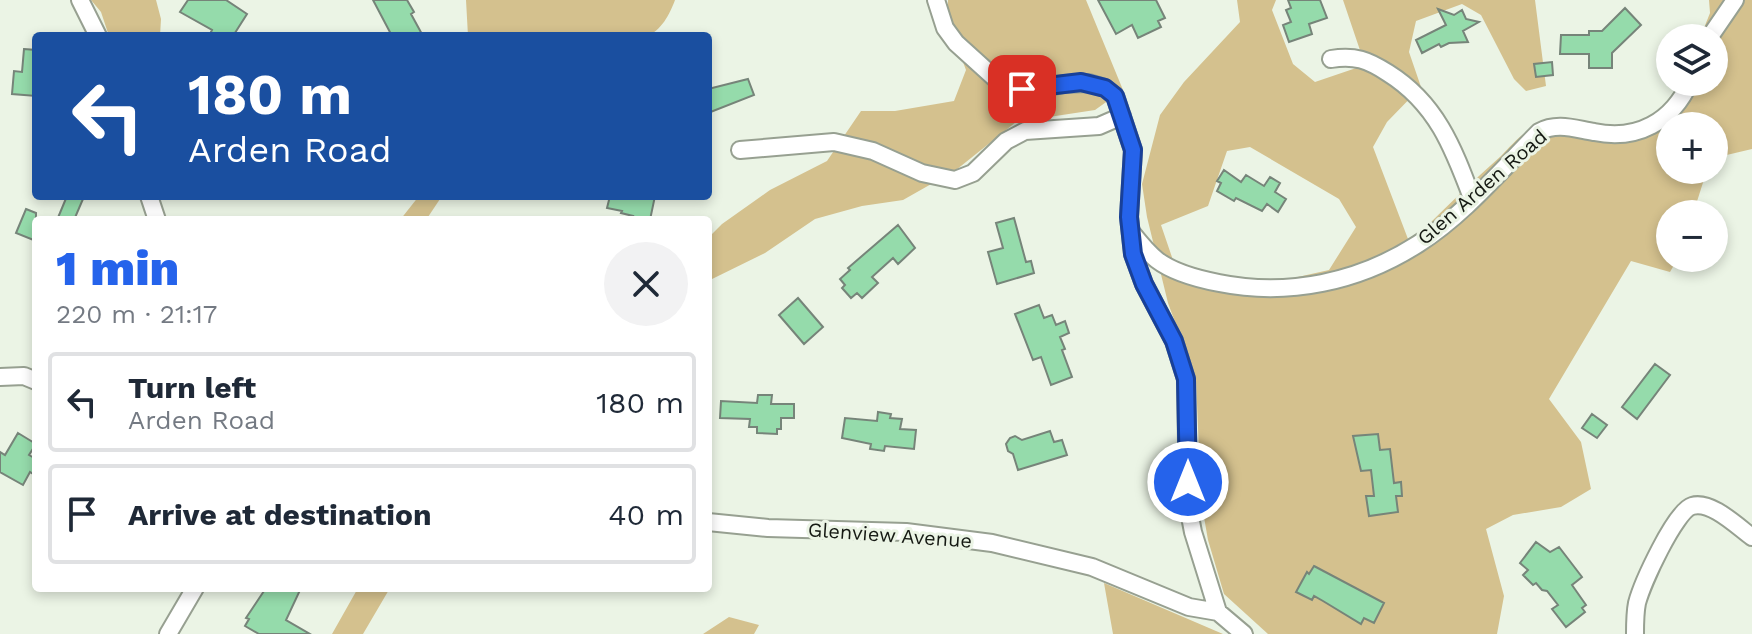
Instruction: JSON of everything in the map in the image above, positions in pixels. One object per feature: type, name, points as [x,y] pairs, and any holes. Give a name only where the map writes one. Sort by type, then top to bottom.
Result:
[{"type":"street","points":[[80,0],[96,32]]},
{"type":"street","points":[[936,0],[945,28],[956,43],[998,81],[1031,90],[1089,83],[1105,88],[1115,96],[1133,150],[1131,232],[1138,271],[1174,341],[1186,379],[1188,506],[1218,612]]},
{"type":"street","points":[[1719,24],[1735,0]]},
{"type":"street","points":[[1331,59],[1350,56],[1368,60],[1409,86],[1426,104],[1444,133],[1472,198]]},
{"type":"street","name":"Glen Arden Road","points":[[1131,232],[1164,265],[1203,280],[1242,288],[1298,288],[1328,283],[1401,254],[1439,229],[1545,129],[1564,126],[1618,135],[1638,132],[1659,122],[1681,96]]},
{"type":"street","points":[[740,150],[834,142],[873,151],[922,173],[955,180],[973,173],[1006,141],[1025,131],[1099,126],[1122,116]]},
{"type":"street","points":[[0,377],[24,376],[32,379]]},
{"type":"street","points":[[1635,634],[1637,603],[1642,589],[1683,511],[1693,505],[1702,505],[1752,537]]},
{"type":"street","name":"Glenview Avenue","points":[[712,522],[768,528],[906,532],[992,543],[1092,567],[1189,607],[1218,612],[1244,634]]},
{"type":"street","points":[[168,634],[193,592]]},
{"type":"shaded area","points":[[91,0],[156,0],[161,19],[160,32],[108,32],[101,12]]},
{"type":"shaded area","points":[[466,0],[675,0],[664,21],[654,32],[468,32]]},
{"type":"shaded area","points":[[948,0],[1086,0],[1123,90],[1095,110],[1016,122],[956,170],[903,200],[862,206],[815,219],[765,253],[712,279],[712,234],[770,190],[827,161],[861,111],[895,111],[954,101],[966,70],[947,19]]},
{"type":"shaded area","points":[[1237,0],[1276,0],[1272,10],[1293,64],[1315,82],[1365,65],[1343,0],[1535,0],[1546,86],[1526,91],[1514,79],[1481,15],[1462,4],[1416,21],[1409,52],[1421,87],[1387,122],[1373,147],[1408,239],[1425,228],[1517,139],[1549,123],[1571,121],[1632,125],[1656,116],[1656,184],[1703,184],[1697,200],[1656,200],[1656,268],[1631,261],[1549,399],[1581,442],[1591,489],[1561,507],[1513,515],[1486,529],[1504,596],[1497,634],[1268,634],[1224,594],[1208,540],[1201,500],[1196,379],[1168,303],[1142,184],[1160,115],[1184,82],[1240,22]],"holes":[[[1250,147],[1339,199],[1356,227],[1329,270],[1280,281],[1239,282],[1175,266],[1161,225],[1208,206],[1227,151]]]},
{"type":"shaded area","points":[[1709,0],[1752,0],[1752,149],[1728,155],[1728,112],[1661,112],[1675,96],[1728,96],[1728,24],[1706,24],[1710,13]]},
{"type":"shaded area","points":[[416,200],[439,200],[429,216],[403,216]]},
{"type":"shaded area","points":[[1104,583],[1223,634],[1113,634]]},
{"type":"shaded area","points":[[356,592],[388,592],[363,634],[332,634]]},
{"type":"shaded area","points":[[729,617],[759,625],[754,634],[703,634]]},
{"type":"building","points":[[188,0],[226,0],[247,14],[236,32],[211,32],[180,12]]},
{"type":"building","points":[[373,0],[407,0],[421,32],[390,32]]},
{"type":"building","points":[[1098,0],[1156,0],[1165,18],[1158,21],[1161,27],[1138,38],[1132,25],[1116,34]]},
{"type":"building","points":[[1288,0],[1320,0],[1327,18],[1309,24],[1312,34],[1289,42],[1283,25],[1291,22],[1286,10],[1291,8]]},
{"type":"building","points":[[1625,8],[1641,25],[1612,53],[1612,68],[1589,68],[1589,54],[1560,54],[1561,35],[1589,35],[1589,31],[1602,31]]},
{"type":"building","points":[[1438,9],[1454,15],[1462,10],[1466,19],[1479,22],[1463,31],[1468,42],[1449,43],[1441,47],[1439,44],[1422,53],[1416,40],[1446,25]]},
{"type":"building","points":[[24,49],[32,50],[32,96],[12,94],[14,71],[22,72]]},
{"type":"building","points":[[1552,62],[1553,75],[1536,77],[1534,64]]},
{"type":"building","points":[[748,79],[754,95],[712,111],[712,88]]},
{"type":"building","points":[[1224,170],[1241,182],[1246,175],[1264,186],[1270,177],[1280,183],[1275,192],[1286,199],[1278,212],[1267,204],[1262,211],[1236,198],[1234,201],[1217,191],[1221,183],[1217,181]]},
{"type":"building","points":[[65,200],[83,200],[76,216],[59,216]]},
{"type":"building","points":[[609,200],[654,200],[651,216],[633,216],[607,208]]},
{"type":"building","points":[[26,209],[36,213],[32,216],[32,239],[16,233]]},
{"type":"building","points":[[1014,218],[1026,262],[1031,261],[1034,273],[997,284],[988,252],[1003,248],[996,223]]},
{"type":"building","points":[[898,225],[915,248],[898,264],[893,258],[872,277],[878,283],[862,298],[857,293],[851,298],[842,288],[845,285],[840,279],[850,270],[848,268]]},
{"type":"building","points":[[798,298],[823,327],[804,344],[779,315]]},
{"type":"building","points":[[1039,305],[1044,318],[1052,315],[1056,325],[1065,321],[1069,333],[1060,337],[1072,377],[1051,385],[1041,357],[1033,360],[1015,314]]},
{"type":"building","points":[[1655,364],[1670,375],[1637,419],[1622,407]]},
{"type":"building","points":[[758,395],[772,395],[771,404],[794,404],[794,418],[781,418],[781,429],[777,429],[777,434],[757,433],[757,427],[749,427],[750,419],[720,418],[721,401],[757,403]]},
{"type":"building","points":[[878,412],[902,419],[900,429],[916,430],[914,449],[885,446],[884,451],[870,449],[871,444],[842,438],[845,418],[877,421]]},
{"type":"building","points":[[1592,414],[1607,425],[1597,438],[1582,428]]},
{"type":"building","points":[[1050,431],[1054,442],[1062,440],[1067,455],[1018,470],[1006,444],[1010,438],[1015,436],[1022,440]]},
{"type":"building","points":[[18,433],[32,442],[29,455],[32,457],[32,473],[23,485],[0,472],[0,452],[5,455]]},
{"type":"building","points":[[1378,434],[1380,450],[1390,449],[1394,483],[1401,482],[1402,496],[1396,496],[1398,512],[1369,516],[1366,496],[1374,496],[1371,470],[1361,471],[1353,436]]},
{"type":"building","points":[[1536,542],[1550,552],[1559,547],[1582,577],[1572,585],[1586,605],[1582,608],[1585,612],[1566,627],[1552,609],[1558,605],[1547,591],[1536,583],[1533,585],[1523,575],[1528,570],[1520,563]]},
{"type":"building","points":[[1314,566],[1384,603],[1374,623],[1364,618],[1361,624],[1314,596],[1312,600],[1296,592]]},
{"type":"building","points":[[263,592],[299,592],[286,620],[310,634],[259,634],[245,626],[249,619],[246,618]]},
{"type":"route","points":[[1022,89],[1081,82],[1105,88],[1115,96],[1133,150],[1129,217],[1133,254],[1144,284],[1174,341],[1186,379],[1188,482]]}]
